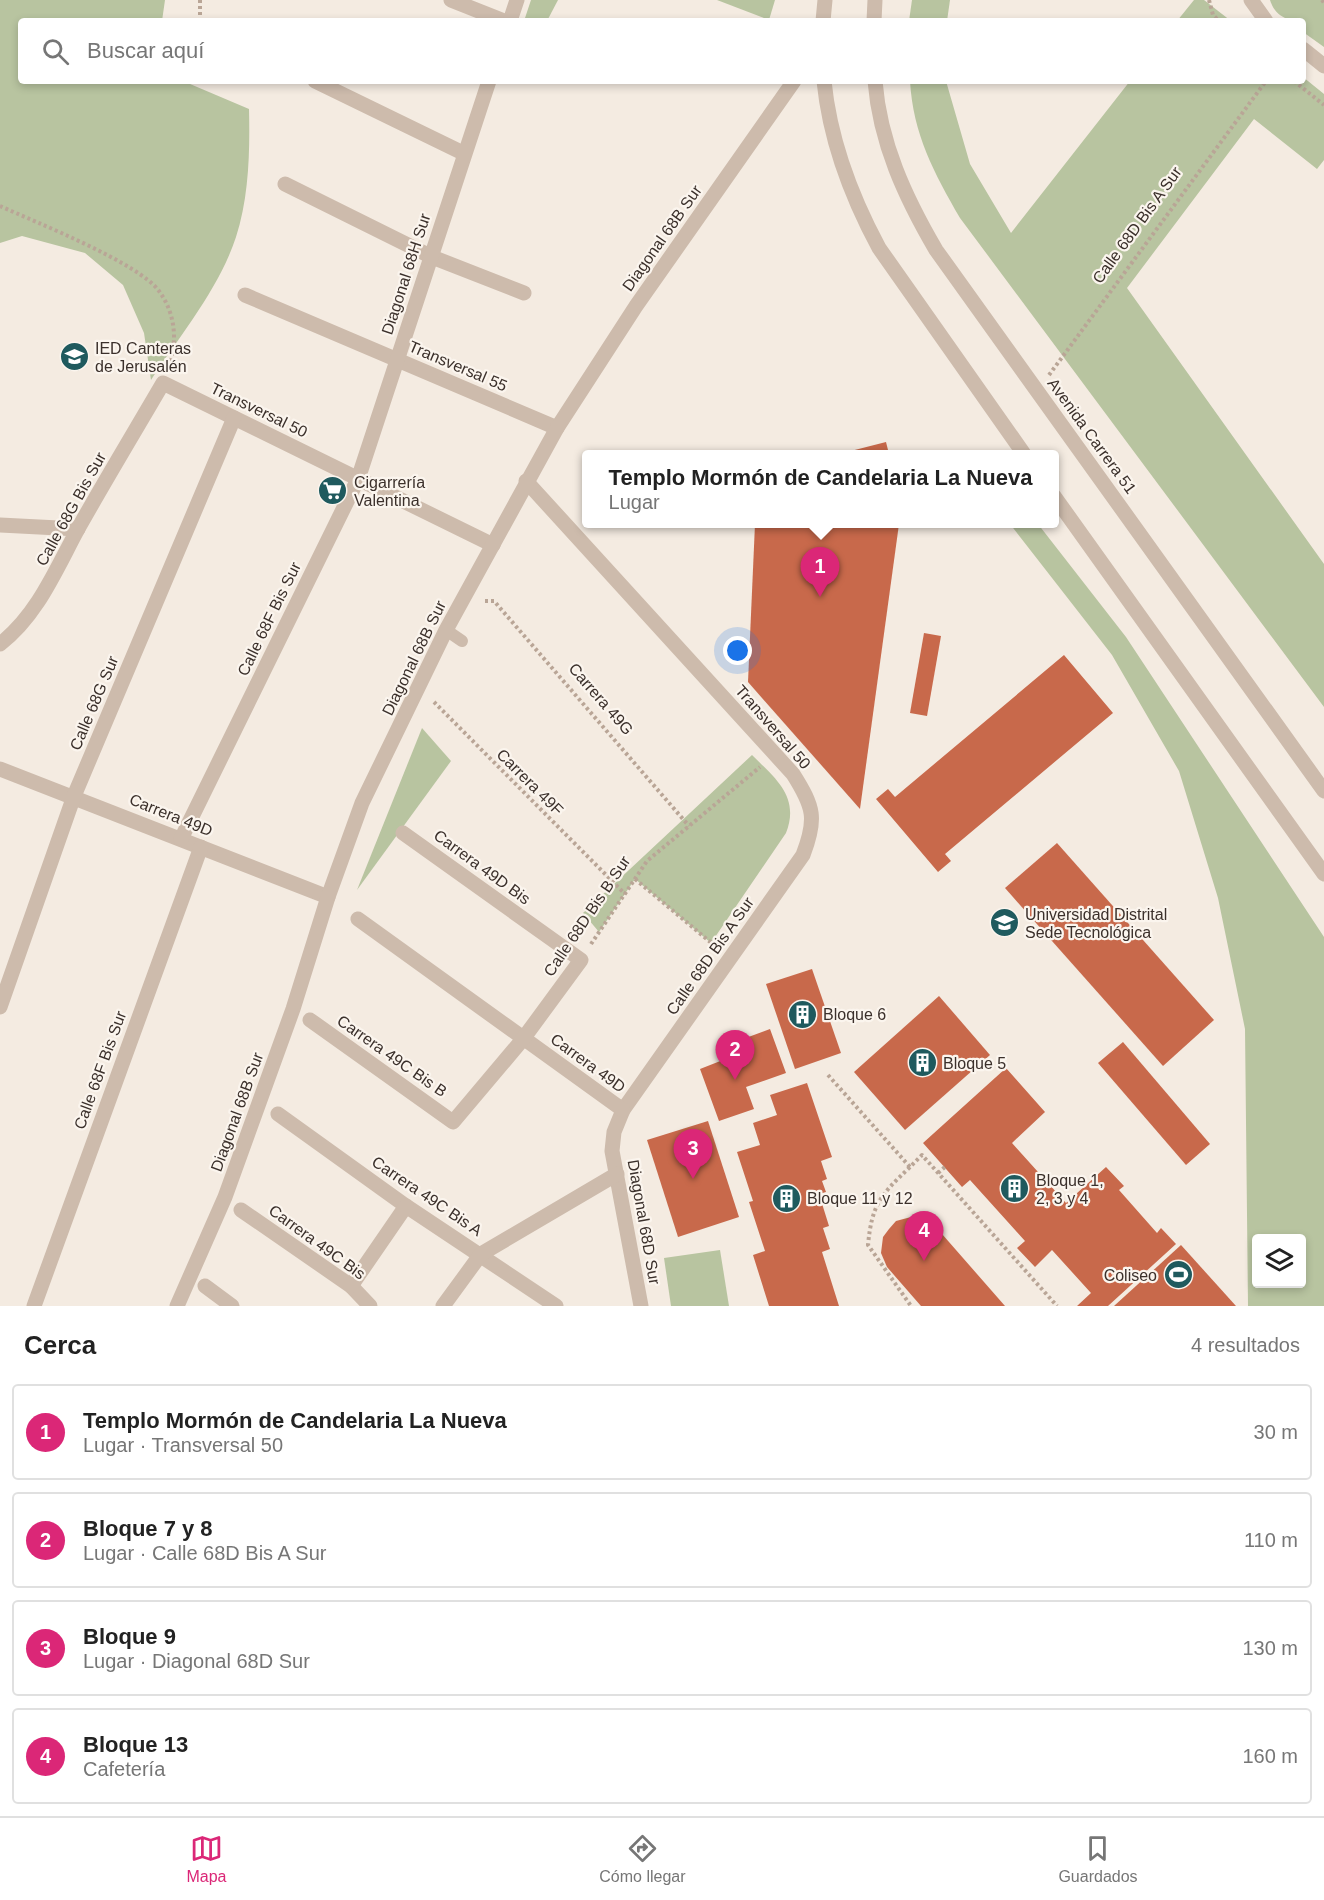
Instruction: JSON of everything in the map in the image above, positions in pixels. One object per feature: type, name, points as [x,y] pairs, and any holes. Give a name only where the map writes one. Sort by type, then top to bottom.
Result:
[{"type":"street","points":[[451,0],[496,18]]},
{"type":"street","points":[[511,18],[517,0]]},
{"type":"street","points":[[823,18],[825,0]]},
{"type":"street","points":[[874,18],[875,0]]},
{"type":"street","points":[[1251,0],[1264,18]]},
{"type":"street","points":[[1306,52],[1324,66]]},
{"type":"street","points":[[321,84],[464,153]]},
{"type":"street","name":"Diagonal 68H Sur","points":[[358,479],[488,84]]},
{"type":"street","name":"Diagonal 68B Sur","points":[[177,1306],[229,1187],[293,1009],[328,897],[362,804],[446,630],[557,428],[636,306],[792,84]]},
{"type":"street","points":[[825,84],[842,164],[874,238],[900,280],[1021,450]]},
{"type":"street","name":"Avenida Carrera 51","points":[[876,84],[885,139],[898,178],[917,218],[936,250],[1324,791]]},
{"type":"street","points":[[285,184],[432,257],[524,293]]},
{"type":"street","name":"Transversal 55","points":[[245,295],[557,428]]},
{"type":"street","name":"Transversal 50","points":[[163,384],[493,545]]},
{"type":"street","name":"Calle 68G Bis Sur","points":[[0,645],[30,611],[59,568],[78,529],[163,384]]},
{"type":"street","name":"Calle 68G Sur","points":[[0,1007],[74,796],[234,418]]},
{"type":"street","name":"Calle 68F Bis Sur","points":[[181,839],[358,479]]},
{"type":"street","name":"Transversal 50","points":[[526,481],[793,774],[808,798],[813,817]]},
{"type":"street","points":[[1059,503],[1324,874]]},
{"type":"street","points":[[0,525],[78,529]]},
{"type":"street","name":"Carrera 49D","points":[[0,768],[328,897]]},
{"type":"street","name":"Calle 68D Bis A Sur","points":[[623,1110],[803,855],[812,833],[813,817]]},
{"type":"street","name":"Carrera 49D Bis","points":[[403,832],[581,960]]},
{"type":"street","name":"Calle 68F Bis Sur","points":[[34,1306],[201,847]]},
{"type":"street","name":"Carrera 49D","points":[[358,919],[623,1110]]},
{"type":"street","name":"Calle 68D Bis B Sur","points":[[453,1122],[524,1039],[581,960]]},
{"type":"street","name":"Carrera 49C Bis B","points":[[310,1020],[453,1122]]},
{"type":"street","name":"Diagonal 68D Sur","points":[[623,1110],[614,1132],[612,1151],[641,1306]]},
{"type":"street","name":"Carrera 49C Bis A","points":[[278,1114],[406,1206],[556,1306]]},
{"type":"street","points":[[443,1306],[481,1254],[617,1174]]},
{"type":"street","points":[[351,1286],[406,1206]]},
{"type":"street","name":"Carrera 49C Bis","points":[[241,1210],[351,1286],[370,1306]]},
{"type":"street","points":[[205,1286],[232,1306]]},
{"type":"lane","points":[[446,630],[462,641]]},
{"type":"path","points":[[200,0],[200,18]]},
{"type":"path","points":[[1209,0],[1216,18]]},
{"type":"path","name":"Calle 68D Bis A Sur","points":[[1037,391],[1264,84]]},
{"type":"path","points":[[1298,84],[1324,105]]},
{"type":"path","points":[[0,206],[131,268],[158,289],[171,312],[175,336],[172,359],[163,384]]},
{"type":"path","name":"Carrera 49G","points":[[486,600],[494,601],[689,826]]},
{"type":"path","name":"Carrera 49F","points":[[419,686],[625,894]]},
{"type":"path","name":"Calle 68D Bis B Sur","points":[[581,960],[647,861],[775,755]]},
{"type":"path","points":[[635,879],[730,959]]},
{"type":"path","points":[[828,1075],[910,1167]]},
{"type":"path","points":[[911,1306],[868,1245],[870,1219],[882,1194],[922,1155],[1058,1306]]},
{"type":"path","points":[[938,1173],[945,1167]]},
{"type":"green space","points":[[0,0],[165,0],[162,18],[18,18],[18,84],[190,84],[249,109],[248,174],[244,206],[236,237],[220,275],[151,380],[144,333],[123,285],[85,253],[22,236],[0,243]]},
{"type":"green space","points":[[531,0],[558,0],[549,18],[525,18]]},
{"type":"green space","points":[[717,0],[775,0],[770,18],[764,18]]},
{"type":"green space","points":[[912,0],[950,0],[947,18],[909,18]]},
{"type":"green space","points":[[1194,0],[1204,0],[1227,18],[1179,18]]},
{"type":"green space","points":[[1270,0],[1324,0],[1324,47],[1306,34],[1306,18],[1287,18],[1278,14]]},
{"type":"green space","points":[[1306,79],[1324,94],[1324,160],[1317,169],[1254,119],[1127,288],[1324,564],[1324,707],[960,218],[920,136],[910,84],[947,84],[970,164],[1011,233],[1128,84],[1306,84]]},
{"type":"green space","points":[[1013,528],[1041,528],[1126,637],[1324,937],[1324,1306],[1248,1306],[1245,1029],[1218,898],[1179,771],[1112,655]]},
{"type":"green space","points":[[422,728],[451,761],[357,890]]},
{"type":"green space","points":[[752,755],[783,790],[788,799],[790,820],[786,833],[711,943],[635,879],[599,932],[583,913]]},
{"type":"green space","points":[[720,1250],[729,1306],[671,1306],[664,1258]]},
{"type":"building","points":[[886,442],[888,450],[855,450]]},
{"type":"building","points":[[755,528],[898,528],[860,809],[748,682]]},
{"type":"building","points":[[924,633],[941,636],[927,716],[910,713]]},
{"type":"building","points":[[1064,655],[1113,713],[945,854],[951,861],[938,872],[876,799],[888,789],[895,797]]},
{"type":"building","points":[[1057,843],[1214,1020],[1163,1066],[1005,888]]},
{"type":"building","name":"Bloque 6","points":[[812,969],[841,1053],[795,1069],[766,984]]},
{"type":"building","name":"Bloque 5","points":[[939,996],[990,1055],[905,1130],[854,1072]]},
{"type":"building","points":[[770,1029],[786,1073],[746,1087],[754,1109],[719,1121],[700,1069],[728,1058],[724,1046]]},
{"type":"building","points":[[1123,1042],[1210,1144],[1186,1165],[1098,1063]]},
{"type":"building","name":"Bloque 1, 2, 3 y 4","points":[[1006,1068],[1045,1112],[1012,1143],[1066,1203],[1106,1167],[1124,1186],[1119,1190],[1157,1233],[1161,1228],[1176,1244],[1108,1306],[1077,1306],[1091,1293],[1052,1250],[1035,1267],[1017,1248],[1025,1241],[970,1180],[962,1187],[923,1143]]},
{"type":"building","name":"Bloque 11 y 12","points":[[807,1083],[832,1157],[821,1161],[827,1179],[822,1181],[826,1192],[819,1194],[829,1226],[823,1228],[830,1249],[822,1252],[839,1306],[769,1306],[753,1255],[765,1251],[749,1202],[753,1201],[737,1152],[760,1145],[753,1123],[777,1115],[770,1095]]},
{"type":"building","points":[[708,1121],[739,1217],[678,1237],[647,1140]]},
{"type":"building","points":[[911,1217],[926,1220],[935,1226],[1005,1306],[921,1306],[887,1267],[881,1253],[883,1237],[889,1229],[896,1221]]},
{"type":"building","name":"Coliseo","points":[[1181,1245],[1236,1306],[1114,1306]]},
{"type":"place","name":"IED Canteras de Jerusalén","points":[[74,357]]},
{"type":"place","name":"Cigarrería Valentina","points":[[333,491]]},
{"type":"place","name":"Templo Mormón de Candelaria La Nueva","points":[[820,597]]},
{"type":"place","name":"Universidad Distrital Sede Tecnológica","points":[[1004,923]]},
{"type":"place","name":"Bloque 6","points":[[802,1014]]},
{"type":"place","name":"Bloque 5","points":[[922,1063]]},
{"type":"place","name":"Bloque 7 y 8","points":[[735,1080]]},
{"type":"place","name":"Bloque 9","points":[[693,1179]]},
{"type":"place","name":"Bloque 1, 2, 3 y 4","points":[[1015,1189]]},
{"type":"place","name":"Bloque 11 y 12","points":[[786,1198]]},
{"type":"place","name":"Bloque 13","points":[[924,1261]]},
{"type":"place","name":"Coliseo","points":[[1178,1275]]}]
